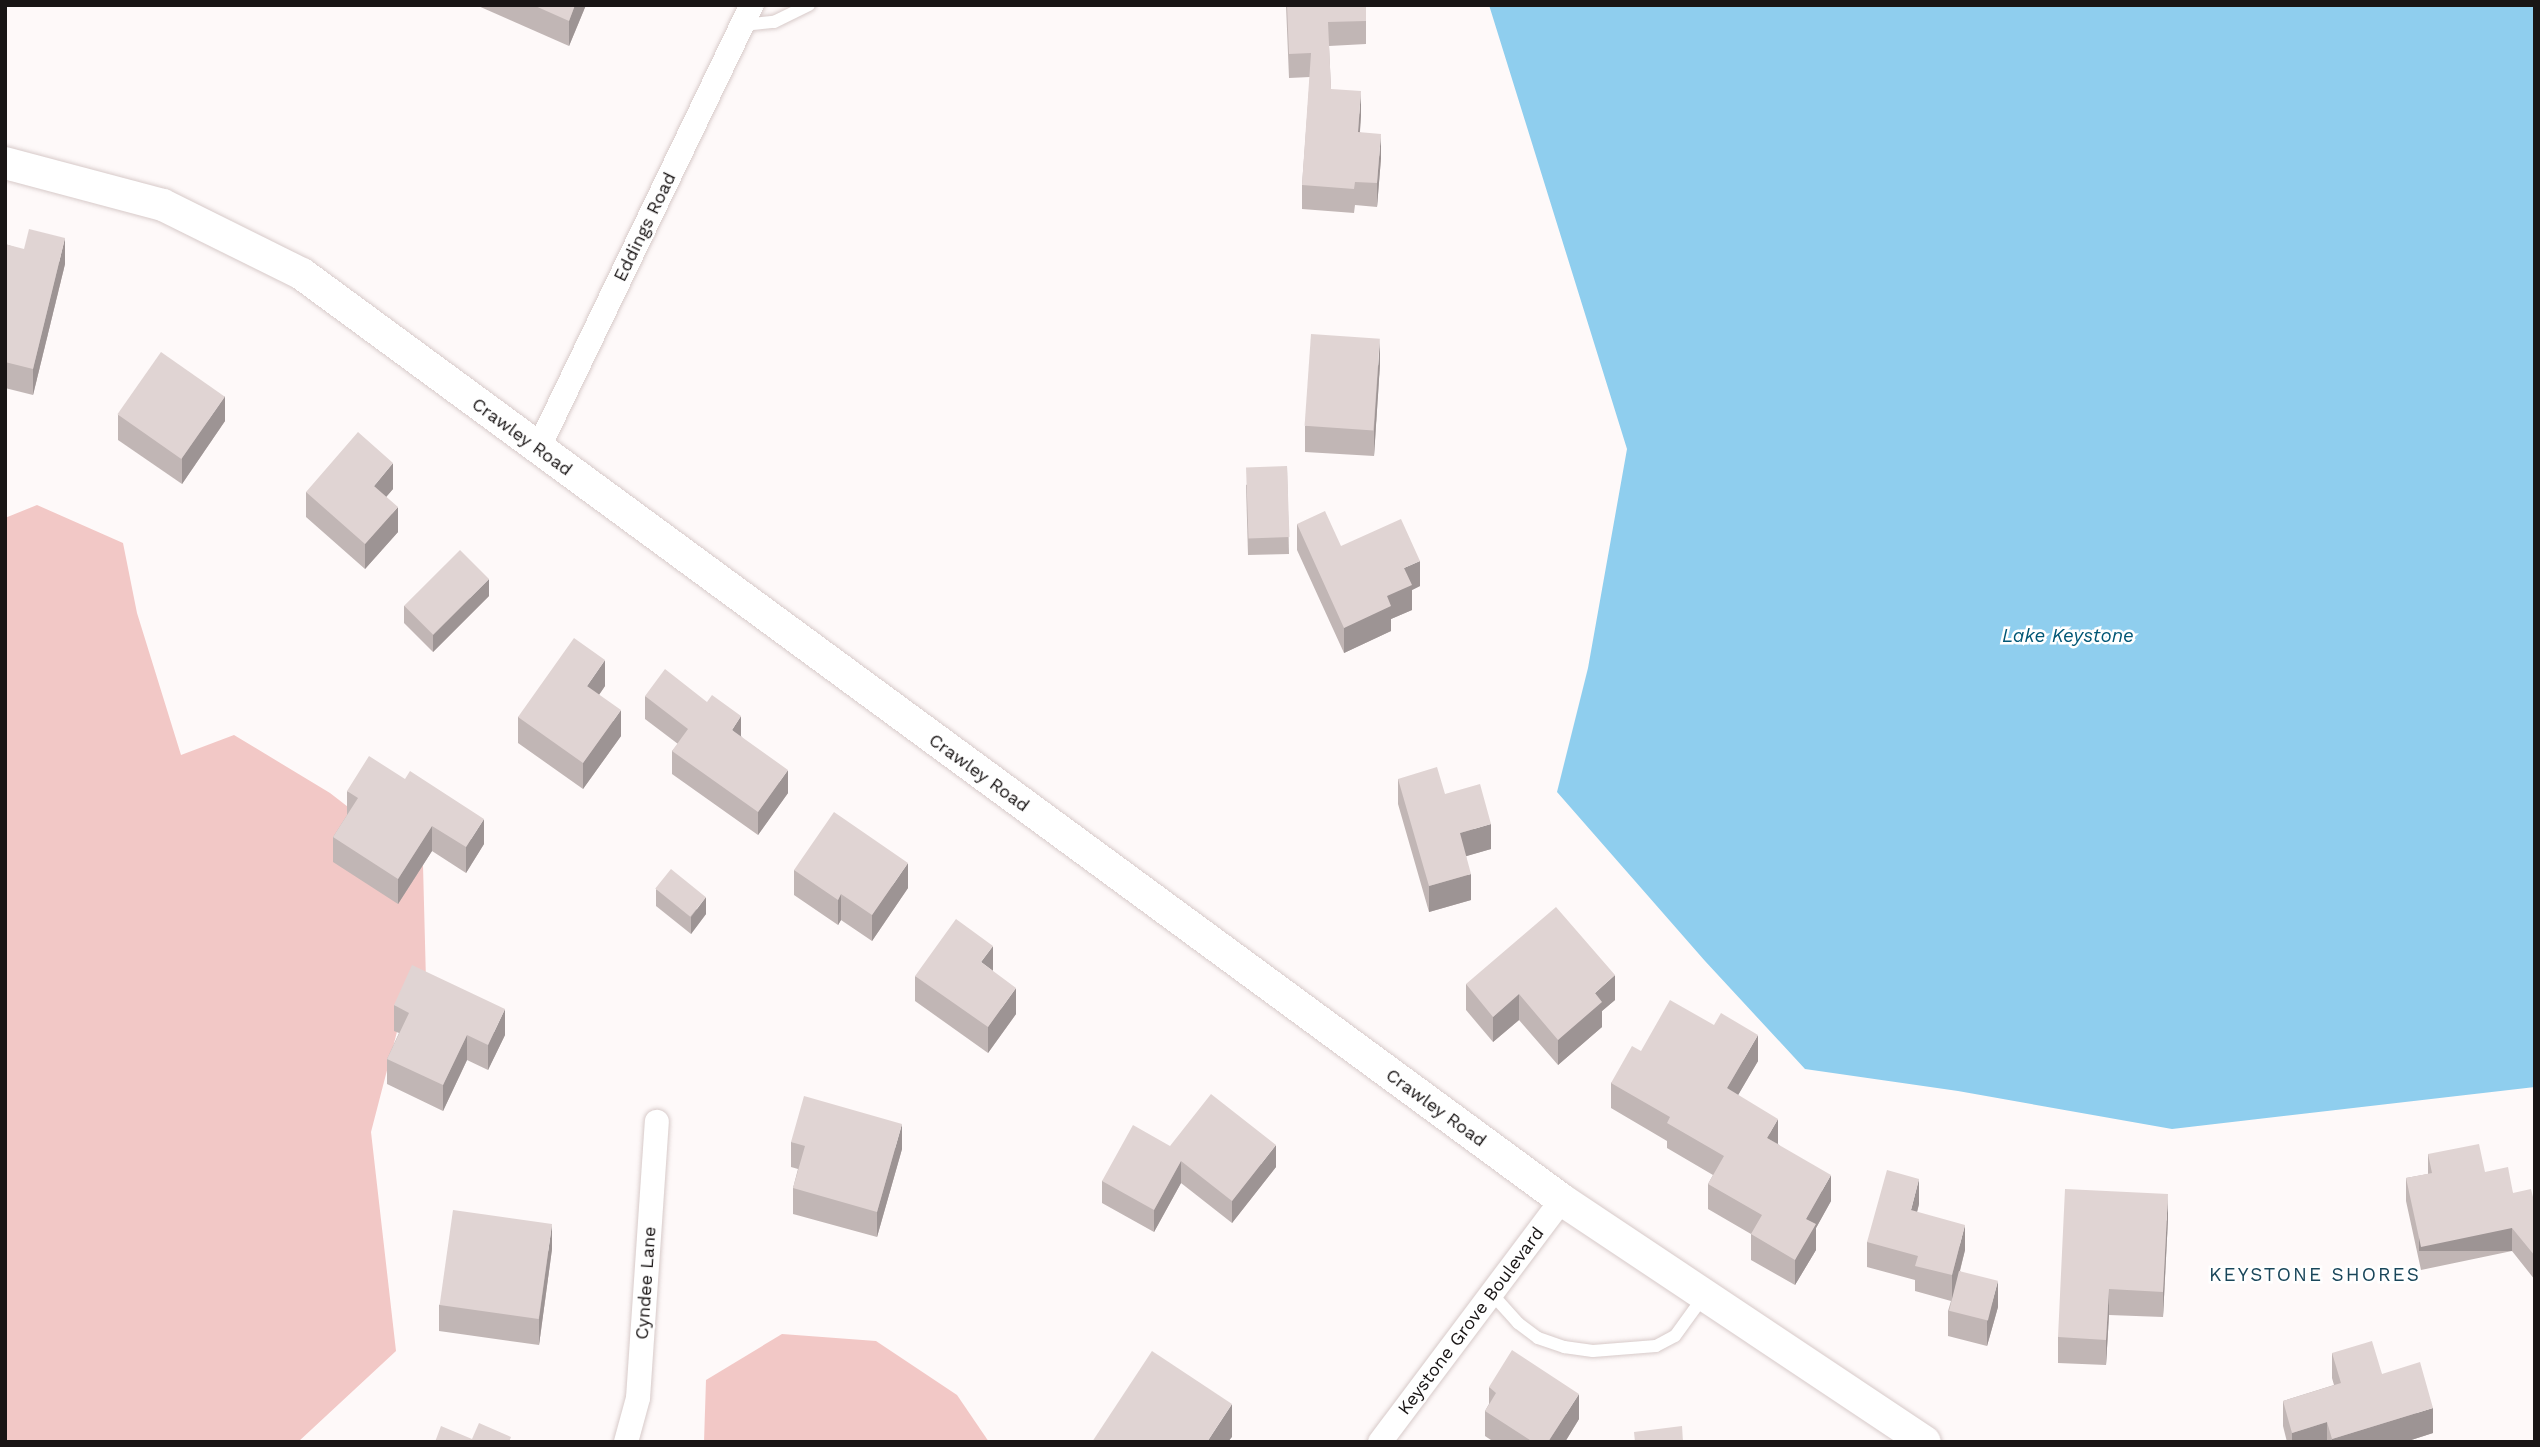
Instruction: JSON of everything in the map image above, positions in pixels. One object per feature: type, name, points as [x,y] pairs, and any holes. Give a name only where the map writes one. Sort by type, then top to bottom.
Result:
[{"type":"street","name":"Eddings Road","points":[[538,449],[747,15]]},
{"type":"street","name":"Crawley Road","points":[[5,163],[163,205],[302,274],[1562,1200],[1925,1442]]},
{"type":"street","name":"Cyndee Lane","points":[[626,1442],[638,1398],[657,1122]]},
{"type":"street","name":"Keystone Grove Boulevard","points":[[1380,1442],[1562,1200]]},
{"type":"lane","points":[[747,15],[774,22],[809,5]]},
{"type":"lane","points":[[1492,1294],[1518,1323],[1538,1338],[1564,1347],[1593,1351],[1656,1346],[1675,1336],[1705,1296]]},
{"type":"shaded area","points":[[37,505],[123,543],[137,613],[181,755],[234,735],[330,793],[423,865],[426,981],[399,1024],[371,1132],[396,1351],[298,1442],[5,1442],[5,518]]},
{"type":"shaded area","points":[[782,1334],[876,1341],[957,1395],[989,1442],[704,1442],[706,1380]]},
{"type":"water","name":"Lake Keystone","points":[[1489,5],[2535,5],[2535,1087],[2172,1129],[1958,1091],[1805,1069],[1705,961],[1557,792],[1588,668],[1627,449]]},
{"type":"building","points":[[533,5],[575,5],[569,21]]},
{"type":"building","points":[[1287,5],[1366,5],[1366,21],[1328,22],[1331,89],[1361,91],[1358,132],[1381,134],[1377,183],[1355,182],[1354,189],[1302,185],[1311,53],[1289,54]]},
{"type":"building","points":[[29,229],[65,238],[33,369],[5,362],[5,244],[24,249]]},
{"type":"building","points":[[1311,334],[1380,339],[1373,431],[1305,426]]},
{"type":"building","points":[[161,352],[225,397],[181,459],[117,414]]},
{"type":"building","points":[[358,432],[393,463],[374,486],[398,507],[365,544],[306,492]]},
{"type":"building","points":[[1287,466],[1289,537],[1249,538],[1246,467]]},
{"type":"building","points":[[1325,511],[1341,546],[1401,519],[1420,561],[1404,568],[1412,585],[1387,596],[1391,606],[1344,628],[1297,524]]},
{"type":"building","points":[[460,550],[489,579],[433,635],[404,606]]},
{"type":"building","points":[[574,638],[605,660],[587,686],[621,710],[583,763],[518,717]]},
{"type":"building","points":[[665,669],[707,702],[712,695],[741,716],[732,730],[788,770],[758,812],[672,751],[688,729],[645,696]]},
{"type":"building","points":[[369,756],[405,779],[410,771],[484,819],[466,847],[432,826],[398,879],[333,837],[358,798],[347,791]]},
{"type":"building","points":[[1437,767],[1445,794],[1480,784],[1491,824],[1460,833],[1471,874],[1429,886],[1398,779]]},
{"type":"building","points":[[834,812],[908,863],[872,915],[841,894],[838,900],[794,870]]},
{"type":"building","points":[[671,869],[706,897],[690,917],[655,888]]},
{"type":"building","points":[[1556,907],[1615,975],[1595,993],[1602,1002],[1558,1040],[1519,994],[1493,1017],[1466,984]]},
{"type":"building","points":[[956,919],[993,946],[981,962],[1016,988],[988,1027],[915,976]]},
{"type":"building","points":[[412,965],[505,1009],[488,1045],[467,1035],[443,1085],[387,1059],[409,1013],[394,1005]]},
{"type":"building","points":[[1670,1000],[1714,1025],[1721,1013],[1758,1035],[1727,1088],[1778,1119],[1767,1138],[1831,1175],[1806,1219],[1816,1224],[1795,1260],[1751,1234],[1762,1215],[1708,1184],[1724,1156],[1667,1123],[1670,1117],[1611,1083],[1632,1046],[1641,1051]]},
{"type":"building","points":[[1211,1094],[1276,1145],[1232,1201],[1181,1161],[1154,1210],[1102,1181],[1133,1125],[1170,1146]]},
{"type":"building","points":[[804,1096],[902,1124],[877,1212],[793,1188],[805,1146],[791,1142]]},
{"type":"building","points":[[2479,1144],[2485,1172],[2508,1167],[2513,1193],[2531,1189],[2535,1205],[2535,1256],[2512,1228],[2421,1247],[2406,1178],[2432,1173],[2428,1154]]},
{"type":"building","points":[[1887,1170],[1919,1179],[1911,1210],[1965,1225],[1952,1275],[1915,1266],[1918,1256],[1867,1242]]},
{"type":"building","points":[[2065,1189],[2168,1194],[2163,1292],[2109,1289],[2106,1340],[2058,1337]]},
{"type":"building","points":[[453,1210],[552,1224],[539,1319],[440,1305]]},
{"type":"building","points":[[1959,1271],[1998,1281],[1988,1320],[1949,1311]]},
{"type":"building","points":[[2372,1341],[2382,1374],[2420,1362],[2433,1408],[2332,1439],[2327,1422],[2292,1433],[2283,1401],[2341,1383],[2332,1353]]},
{"type":"building","points":[[1512,1350],[1579,1394],[1548,1442],[1533,1442],[1485,1411],[1496,1393],[1489,1387]]},
{"type":"building","points":[[1152,1351],[1232,1404],[1207,1442],[1092,1442]]},
{"type":"building","points":[[479,1423],[511,1437],[509,1442],[435,1442],[441,1426],[472,1439]]},
{"type":"building","points":[[1682,1426],[1683,1442],[1635,1442],[1634,1432]]},
{"type":"district","name":"KEYSTONE SHORES","points":[[2315,1275]]}]
